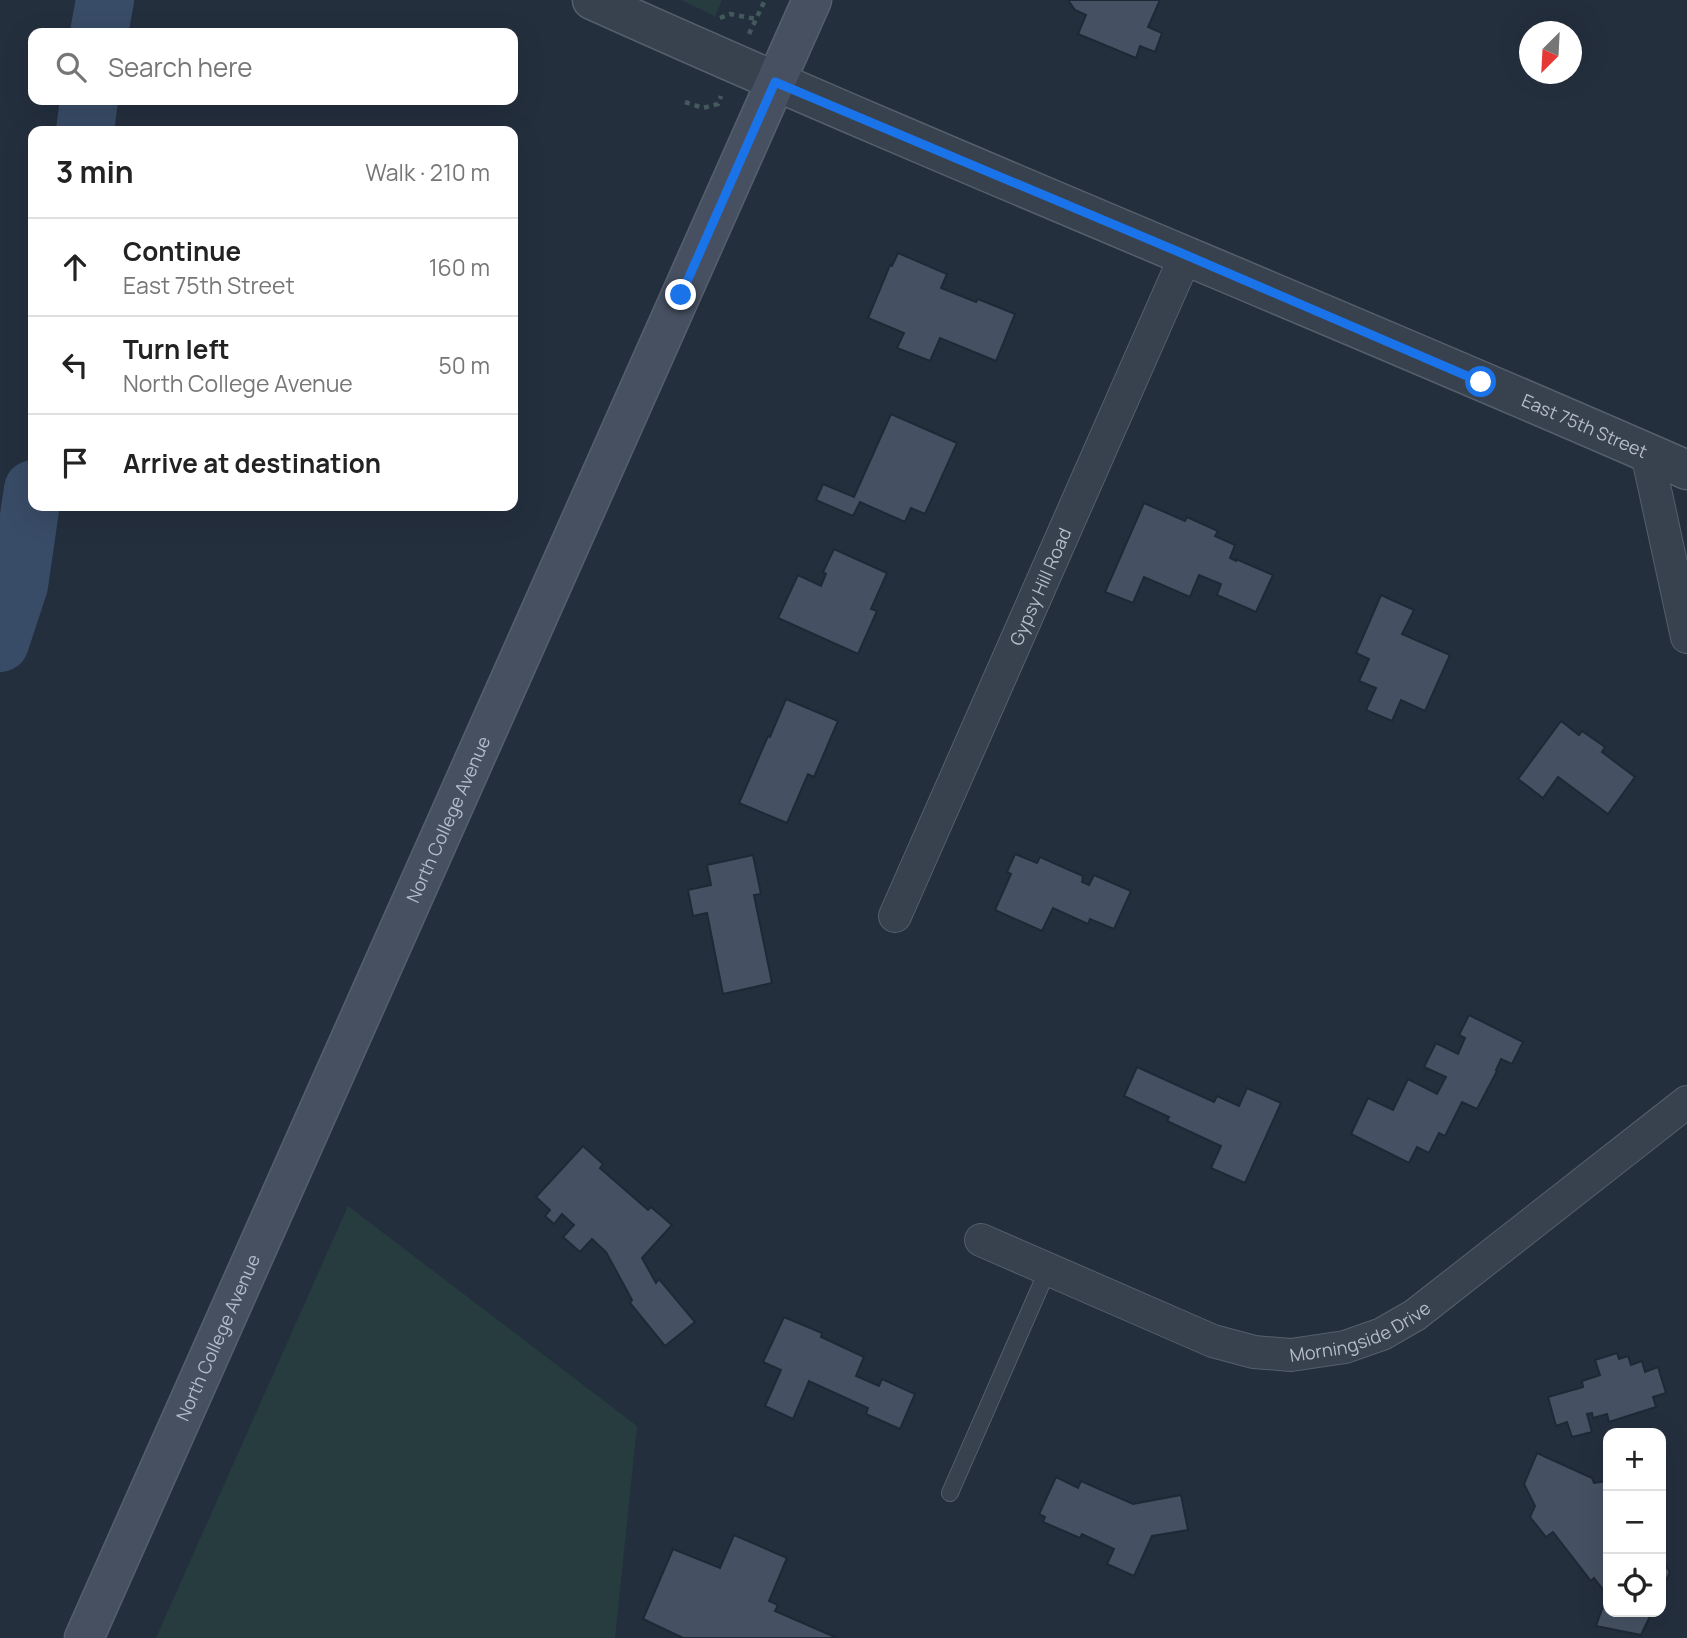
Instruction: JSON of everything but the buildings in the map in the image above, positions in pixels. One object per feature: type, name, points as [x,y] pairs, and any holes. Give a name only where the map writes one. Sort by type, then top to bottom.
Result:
[{"type":"main road","name":"North College Avenue","points":[[84,1638],[812,0]]},
{"type":"street","name":"East 75th Street","points":[[592,0],[775,82],[1687,470]]},
{"type":"street","name":"Gypsy Hill Road","points":[[895,916],[1186,255]]},
{"type":"street","points":[[1647,453],[1687,637]]},
{"type":"street","name":"Morningside Drive","points":[[981,1240],[1213,1341],[1254,1352],[1291,1356],[1313,1353],[1357,1344],[1382,1334],[1415,1315],[1687,1102]]},
{"type":"lane","points":[[950,1493],[1048,1269]]},
{"type":"path","points":[[713,22],[730,14],[756,19],[765,0]]},
{"type":"path","points":[[685,102],[703,108],[718,104]]},
{"type":"green space","points":[[681,0],[722,0],[715,16]]},
{"type":"green space","points":[[348,1206],[637,1426],[615,1638],[156,1638]]},
{"type":"waterway","points":[[100,28],[105,0]]},
{"type":"waterway","points":[[86,126],[88,105]]},
{"type":"waterway","points":[[0,643],[19,585],[30,511]]},
{"type":"route","points":[[681,295],[775,82],[1481,382]]}]
